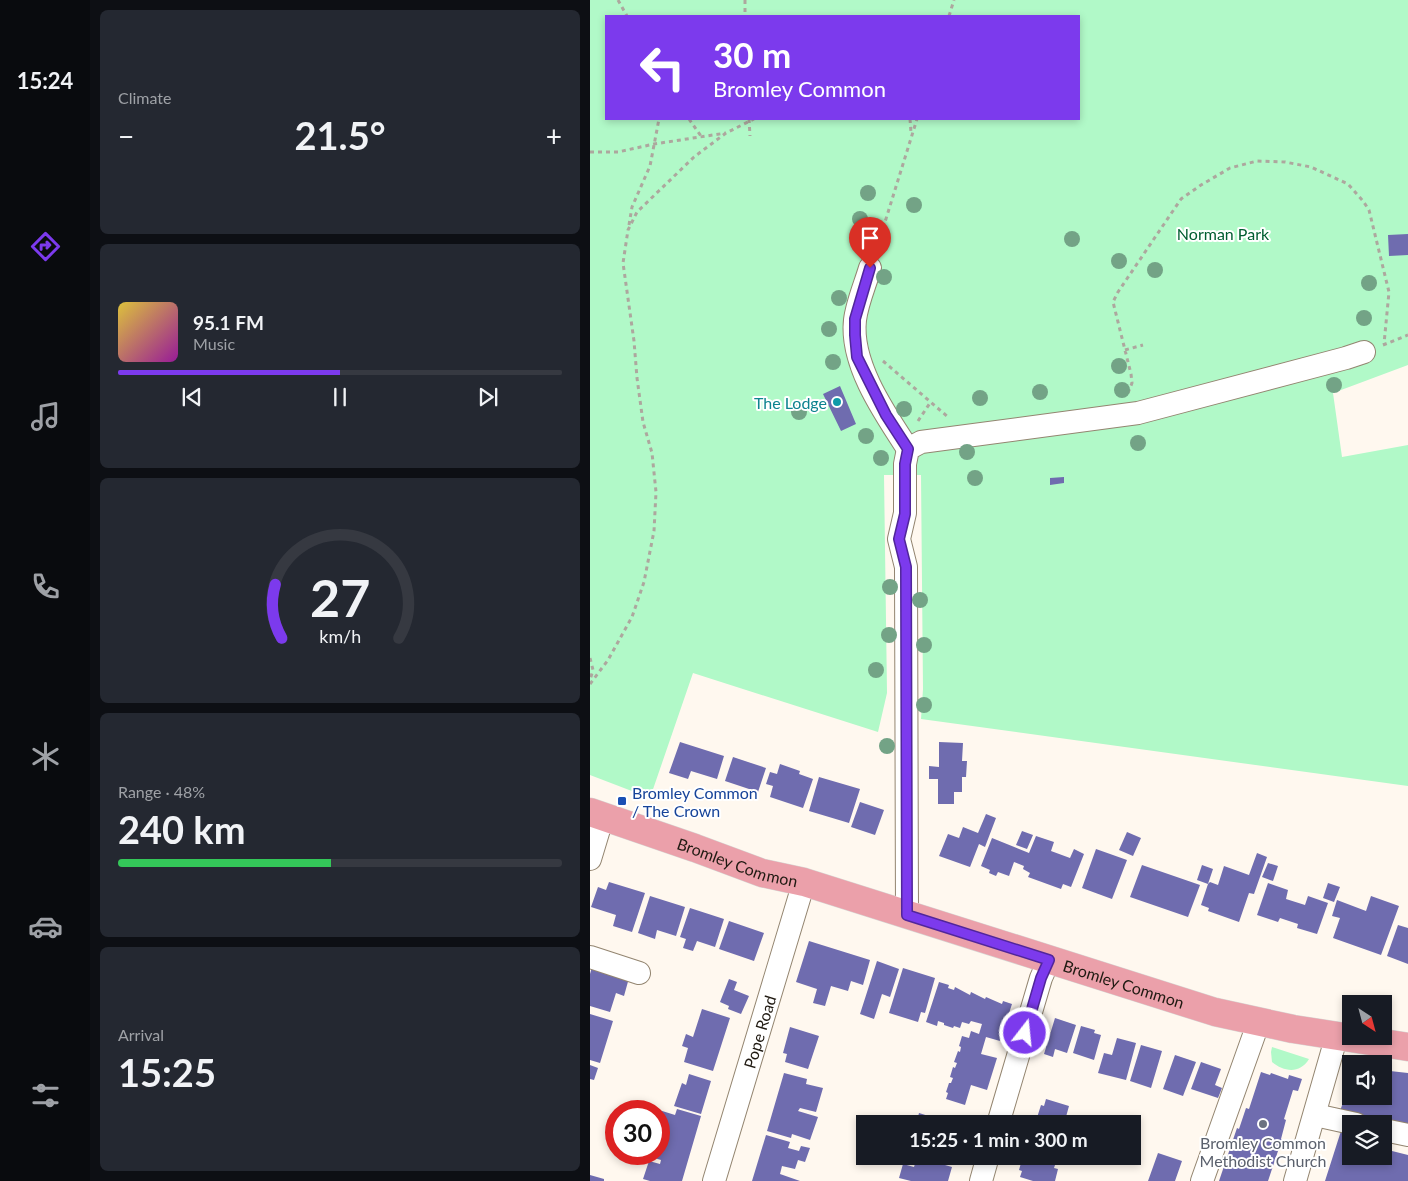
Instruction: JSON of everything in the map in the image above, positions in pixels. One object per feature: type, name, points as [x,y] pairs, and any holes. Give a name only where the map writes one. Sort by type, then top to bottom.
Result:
[{"type":"main road","name":"Bromley Common","points":[[597,814],[762,873],[804,882],[1216,1012],[1293,1029],[1408,1047]]},
{"type":"street","points":[[870,268],[855,319],[857,357],[886,415],[908,449],[905,464],[905,514],[915,537],[906,567],[907,915]]},
{"type":"street","points":[[908,449],[922,442],[1138,413],[1346,358],[1374,348]]},
{"type":"street","points":[[590,859],[597,814]]},
{"type":"street","name":"Pope Road","points":[[714,1181],[804,882]]},
{"type":"street","points":[[590,957],[639,973]]},
{"type":"street","points":[[1001,1115],[1041,978],[1049,960]]},
{"type":"street","points":[[1202,1181],[1259,1021]]},
{"type":"street","points":[[1295,1181],[1337,1035]]},
{"type":"street","points":[[1315,1115],[1342,1121]]},
{"type":"street","points":[[1392,1132],[1408,1135]]},
{"type":"street","points":[[981,1181],[985,1165]]},
{"type":"path","points":[[618,0],[626,15]]},
{"type":"path","points":[[745,0],[745,15]]},
{"type":"path","points":[[949,15],[954,0]]},
{"type":"path","points":[[590,684],[608,660],[632,618],[644,582],[654,531],[656,492],[652,453],[643,422],[623,263],[632,207],[650,166],[659,120]]},
{"type":"path","points":[[689,120],[701,136]]},
{"type":"path","points":[[628,230],[637,212],[643,205],[694,157],[726,133],[749,120],[750,136]]},
{"type":"path","points":[[910,120],[911,138]]},
{"type":"path","points":[[870,268],[917,120]]},
{"type":"path","points":[[590,152],[618,152],[654,144],[726,133]]},
{"type":"path","points":[[1125,395],[1130,391],[1132,383],[1114,302],[1118,292],[1181,199],[1201,184],[1230,168],[1257,161],[1285,162],[1311,167],[1348,184],[1364,201],[1373,223],[1389,292],[1374,348]]},
{"type":"path","points":[[1374,348],[1408,335]]},
{"type":"path","points":[[1126,350],[1143,345]]},
{"type":"path","points":[[882,360],[943,415],[956,420]]},
{"type":"path","points":[[590,658],[593,670],[590,680]]},
{"type":"green space","name":"Norman Park","points":[[590,0],[1408,0],[1408,365],[1333,393],[1342,457],[1408,445],[1408,786],[921,719],[923,689],[921,475],[884,475],[887,693],[878,732],[693,673],[650,798],[590,775]]},
{"type":"green space","points":[[1272,1047],[1309,1059],[1297,1069],[1282,1068],[1272,1062]]},
{"type":"building","points":[[1408,234],[1408,255],[1389,256],[1388,235]]},
{"type":"building","name":"The Lodge","points":[[840,386],[856,424],[841,431],[823,394]]},
{"type":"building","points":[[1064,477],[1064,483],[1050,485],[1050,478]]},
{"type":"building","points":[[680,742],[724,756],[717,779],[691,771],[688,779],[669,773]]},
{"type":"building","points":[[939,742],[963,743],[962,761],[967,761],[966,777],[962,777],[962,792],[954,792],[954,804],[938,804],[938,779],[929,779],[929,766],[939,767]]},
{"type":"building","points":[[733,757],[766,768],[758,792],[725,781]]},
{"type":"building","points":[[780,764],[800,771],[799,774],[813,779],[803,808],[770,797],[773,786],[766,784],[770,772],[777,774]]},
{"type":"building","points":[[819,777],[860,789],[849,823],[809,811]]},
{"type":"building","points":[[860,802],[884,810],[875,835],[851,827]]},
{"type":"building","points":[[986,814],[996,818],[985,847],[979,844],[970,867],[939,856],[948,834],[959,838],[963,827],[978,833]]},
{"type":"building","points":[[1022,831],[1033,835],[1027,849],[1016,845]]},
{"type":"building","points":[[1127,832],[1141,838],[1133,856],[1119,850]]},
{"type":"building","points":[[1036,836],[1054,842],[1051,851],[1070,858],[1074,849],[1084,854],[1071,887],[1063,884],[1061,889],[1028,877],[1030,873],[1023,869],[1024,866],[1014,862],[1009,876],[998,872],[996,876],[989,873],[990,870],[981,866],[992,838],[1029,853]]},
{"type":"building","points":[[1096,849],[1127,860],[1112,899],[1082,888]]},
{"type":"building","points":[[1257,853],[1267,857],[1254,894],[1249,893],[1239,922],[1208,911],[1209,908],[1201,905],[1210,882],[1218,885],[1224,866],[1249,875]]},
{"type":"building","points":[[1268,863],[1278,866],[1273,881],[1262,877]]},
{"type":"building","points":[[1142,865],[1200,885],[1188,917],[1130,897]]},
{"type":"building","points":[[1202,865],[1213,869],[1208,884],[1197,880]]},
{"type":"building","points":[[609,882],[645,893],[632,932],[613,926],[616,915],[591,907],[598,887],[606,890]]},
{"type":"building","points":[[1268,883],[1288,890],[1286,899],[1305,905],[1308,896],[1328,903],[1317,934],[1297,928],[1298,924],[1280,918],[1278,922],[1257,915]]},
{"type":"building","points":[[1328,883],[1340,887],[1334,902],[1323,898]]},
{"type":"building","points":[[650,896],[685,907],[676,936],[657,930],[655,939],[638,933]]},
{"type":"building","points":[[1371,896],[1399,906],[1381,955],[1333,938],[1340,918],[1332,916],[1337,900],[1366,911]]},
{"type":"building","points":[[690,908],[724,919],[715,947],[697,941],[693,951],[683,948],[686,939],[680,937]]},
{"type":"building","points":[[729,921],[764,933],[754,961],[719,949]]},
{"type":"building","points":[[1398,925],[1408,928],[1408,964],[1387,956]]},
{"type":"building","points":[[809,941],[870,960],[863,985],[851,981],[848,991],[831,986],[825,1006],[813,1003],[817,989],[796,982]]},
{"type":"building","points":[[877,961],[899,969],[890,997],[882,994],[874,1019],[860,1014]]},
{"type":"building","points":[[592,967],[629,978],[624,996],[616,993],[610,1012],[590,1006],[590,974]]},
{"type":"building","points":[[903,968],[935,978],[925,1013],[921,1012],[918,1022],[889,1013]]},
{"type":"building","points":[[729,979],[737,982],[734,990],[749,996],[741,1014],[728,1009],[729,1006],[720,1002]]},
{"type":"building","points":[[939,982],[949,985],[948,988],[954,990],[955,987],[970,995],[971,992],[1002,1004],[1003,1001],[1012,1004],[1000,1041],[986,1037],[981,1054],[997,1058],[987,1090],[971,1085],[965,1105],[946,1099],[948,1093],[946,1092],[953,1078],[950,1077],[953,1067],[955,1068],[957,1063],[954,1062],[958,1051],[960,1052],[961,1047],[959,1046],[962,1036],[969,1038],[971,1031],[979,1034],[982,1024],[971,1021],[969,1024],[962,1022],[960,1028],[954,1026],[953,1028],[938,1021],[937,1026],[926,1022]]},
{"type":"building","points":[[702,1009],[730,1018],[713,1071],[684,1062],[688,1048],[682,1046],[686,1034],[693,1037]]},
{"type":"building","points":[[590,1014],[613,1021],[600,1063],[590,1060]]},
{"type":"building","points":[[1055,1018],[1076,1025],[1067,1053],[1055,1049],[1053,1057],[1044,1054]]},
{"type":"building","points":[[1081,1026],[1095,1030],[1094,1033],[1101,1035],[1094,1060],[1073,1053]]},
{"type":"building","points":[[790,1027],[819,1036],[808,1069],[785,1062],[787,1054],[783,1053]]},
{"type":"building","points":[[1117,1038],[1136,1043],[1126,1080],[1098,1073],[1104,1053],[1112,1055]]},
{"type":"building","points":[[1141,1045],[1162,1051],[1151,1088],[1130,1081]]},
{"type":"building","points":[[1175,1055],[1196,1062],[1183,1096],[1163,1089]]},
{"type":"building","points":[[1201,1062],[1221,1069],[1215,1085],[1222,1088],[1218,1098],[1191,1089]]},
{"type":"building","points":[[590,1065],[598,1068],[594,1080],[590,1079]]},
{"type":"building","points":[[1392,1071],[1408,1073],[1408,1141],[1392,1129],[1392,1115],[1355,1115],[1340,1111],[1342,1105],[1392,1105]]},
{"type":"building","name":"Bromley Common Methodist Church","points":[[1261,1072],[1270,1075],[1271,1073],[1288,1079],[1289,1075],[1302,1079],[1298,1091],[1293,1090],[1284,1119],[1286,1120],[1282,1139],[1268,1181],[1219,1181],[1237,1128],[1239,1129],[1246,1108],[1249,1109]]},
{"type":"building","points":[[784,1073],[807,1079],[806,1084],[823,1088],[816,1112],[800,1108],[798,1111],[818,1117],[810,1140],[792,1134],[791,1138],[767,1131]]},
{"type":"building","points":[[689,1074],[711,1081],[701,1114],[674,1106],[682,1083],[686,1085]]},
{"type":"building","points":[[1046,1099],[1069,1106],[1066,1115],[1038,1115],[1041,1105],[1044,1106]]},
{"type":"building","points":[[677,1109],[701,1116],[682,1181],[650,1181],[643,1179],[648,1165],[670,1165],[670,1113],[675,1115]]},
{"type":"building","points":[[1341,1131],[1342,1165],[1392,1165],[1392,1151],[1408,1155],[1408,1181],[1325,1181]]},
{"type":"building","points":[[766,1135],[790,1142],[788,1148],[799,1151],[801,1146],[810,1148],[805,1162],[798,1160],[795,1169],[782,1166],[780,1174],[800,1181],[752,1181]]},
{"type":"building","points":[[1158,1153],[1182,1161],[1175,1181],[1148,1181]]},
{"type":"building","points":[[903,1165],[914,1167],[915,1165],[945,1165],[952,1167],[948,1181],[911,1181],[899,1178]]},
{"type":"building","points":[[1020,1165],[1055,1165],[1054,1168],[1058,1169],[1055,1181],[1033,1181],[1020,1177],[1022,1171],[1019,1170]]},
{"type":"building","points":[[590,1175],[604,1179],[604,1181],[590,1181]]},
{"type":"place","name":"The Lodge","points":[[837,402]]},
{"type":"place","name":"Bromley Common / The Crown","points":[[622,801]]},
{"type":"place","name":"Bromley Common Methodist Church","points":[[1263,1124]]},
{"type":"route","points":[[870,268],[855,319],[857,357],[886,415],[908,449],[905,464],[905,514],[899,539],[906,567],[907,915],[1049,960],[1041,978],[1025,1033]]}]
